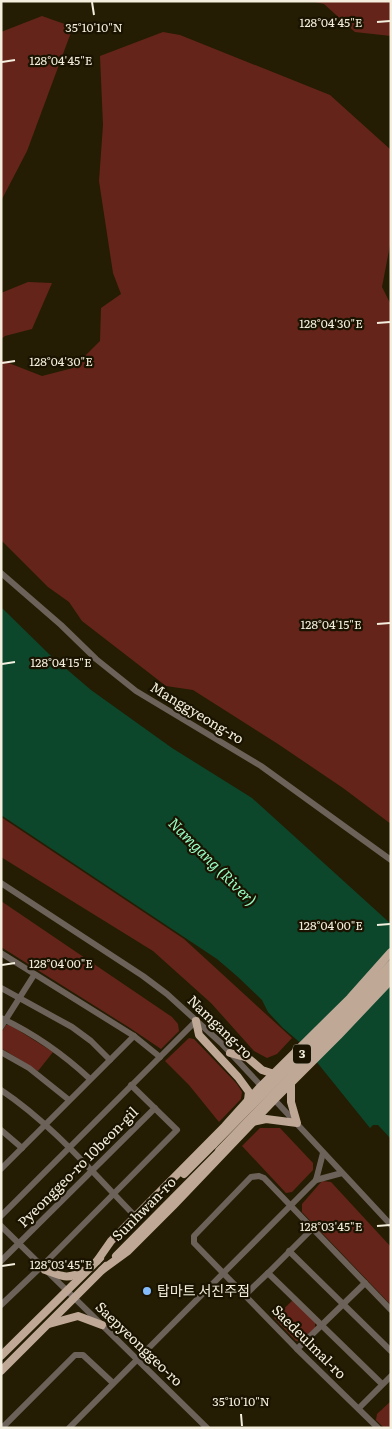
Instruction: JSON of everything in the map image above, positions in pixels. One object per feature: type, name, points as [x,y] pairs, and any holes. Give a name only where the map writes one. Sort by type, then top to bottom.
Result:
[{"type":"main road","points":[[44,1268],[68,1277],[74,1276],[95,1263],[111,1241],[261,1086],[350,998],[391,952]]},
{"type":"main road","name":"3","points":[[216,1148],[391,964]]},
{"type":"main road","name":"3","points":[[216,1148],[391,972]]},
{"type":"main road","points":[[102,1270],[128,1251],[173,1206],[391,980]]},
{"type":"main road","points":[[196,1021],[199,1035],[238,1077],[249,1092],[247,1101]]},
{"type":"main road","points":[[230,1053],[248,1058],[262,1070],[274,1074]]},
{"type":"main road","points":[[252,1122],[266,1119],[297,1123],[291,1102],[290,1084]]},
{"type":"main road","name":"Sunhwan-ro","points":[[1,1356],[66,1291],[216,1148]]},
{"type":"main road","name":"Sunhwan-ro","points":[[1,1370],[102,1270],[216,1148]]},
{"type":"main road","points":[[47,1325],[78,1316],[102,1325]]},
{"type":"street","name":"Manggyeong-ro","points":[[1,573],[61,625],[96,659],[136,691],[261,766],[391,860]]},
{"type":"street","name":"Namgang-ro","points":[[1,883],[143,976],[167,994],[230,1053],[275,1099],[391,1225]]},
{"type":"street","points":[[1,953],[134,1036],[160,1057]]},
{"type":"street","points":[[1,1026],[3,1019],[34,975]]},
{"type":"street","points":[[1,988],[72,1027],[91,1041],[110,1060]]},
{"type":"street","points":[[3,1019],[49,1045],[70,1060],[90,1079]]},
{"type":"street","points":[[1,1216],[196,1021]]},
{"type":"street","points":[[1,1169],[134,1036]]},
{"type":"street","points":[[1,1052],[29,1068],[69,1100]]},
{"type":"street","points":[[1,1305],[44,1268],[113,1193],[177,1130],[132,1085]]},
{"type":"street","points":[[1,1090],[21,1103],[45,1124],[135,1216]]},
{"type":"street","name":"Pyeonggeo-ro 10beon-gil","points":[[1,1261],[155,1108]]},
{"type":"street","points":[[1,1130],[22,1148]]},
{"type":"street","points":[[69,1428],[316,1180],[323,1153]]},
{"type":"street","points":[[316,1180],[342,1173]]},
{"type":"street","name":"Saedeulmal-ro","points":[[290,1205],[264,1178],[255,1175],[196,1232],[194,1243],[297,1349],[378,1428]]},
{"type":"street","points":[[290,1205],[391,1310]]},
{"type":"street","name":"Saepyeonggeo-ro","points":[[1,1226],[207,1428]]},
{"type":"street","points":[[245,1295],[313,1228]]},
{"type":"street","points":[[289,1251],[391,1352]]},
{"type":"street","points":[[268,1273],[382,1384]]},
{"type":"street","points":[[297,1349],[365,1284]]},
{"type":"street","points":[[2,1428],[75,1355],[83,1355],[113,1383]]},
{"type":"street","points":[[359,1408],[391,1376]]},
{"type":"shaded area","points":[[310,1],[391,1],[391,36],[355,32],[324,4]]},
{"type":"shaded area","points":[[42,16],[73,27],[27,151],[1,201],[1,32]]},
{"type":"shaded area","points":[[163,32],[180,35],[330,95],[391,150],[391,240],[382,287],[391,305],[391,824],[343,788],[278,744],[193,690],[166,686],[82,621],[69,602],[48,587],[1,540],[1,360],[42,376],[73,368],[100,341],[101,308],[121,294],[113,273],[99,181],[103,125],[100,56]]},
{"type":"shaded area","points":[[28,282],[52,283],[32,329],[5,336],[1,339],[1,293]]},
{"type":"shaded area","points":[[1,817],[184,939],[292,1038],[277,1054],[267,1058],[254,1051],[211,1003],[153,951],[1,857]]},
{"type":"shaded area","points":[[1,901],[172,1017],[178,1024],[179,1031],[161,1049],[1,947]]},
{"type":"shaded area","points":[[6,1025],[10,1025],[53,1052],[38,1071],[1,1048],[1,1033]]},
{"type":"shaded area","points":[[189,1038],[194,1039],[237,1084],[242,1092],[241,1099],[219,1122],[189,1085],[165,1061]]},
{"type":"shaded area","points":[[260,1128],[280,1128],[313,1163],[313,1170],[292,1192],[286,1193],[242,1146]]},
{"type":"shaded area","points":[[322,1181],[331,1182],[391,1247],[391,1305],[302,1212],[302,1204]]},
{"type":"shaded area","points":[[293,1300],[315,1322],[315,1328],[302,1342],[296,1341],[274,1318]]},
{"type":"shaded area","points":[[391,1401],[391,1426],[384,1428],[376,1420],[377,1414]]},
{"type":"water","name":"Namgang (River)","points":[[1,607],[50,655],[91,690],[172,748],[252,798],[391,924],[391,1139],[378,1125],[373,1125],[370,1128],[303,1045],[268,1012],[262,1000],[217,959],[1,815]]},
{"type":"place","name":"탑마트 서진주점","points":[[147,1291]]}]
